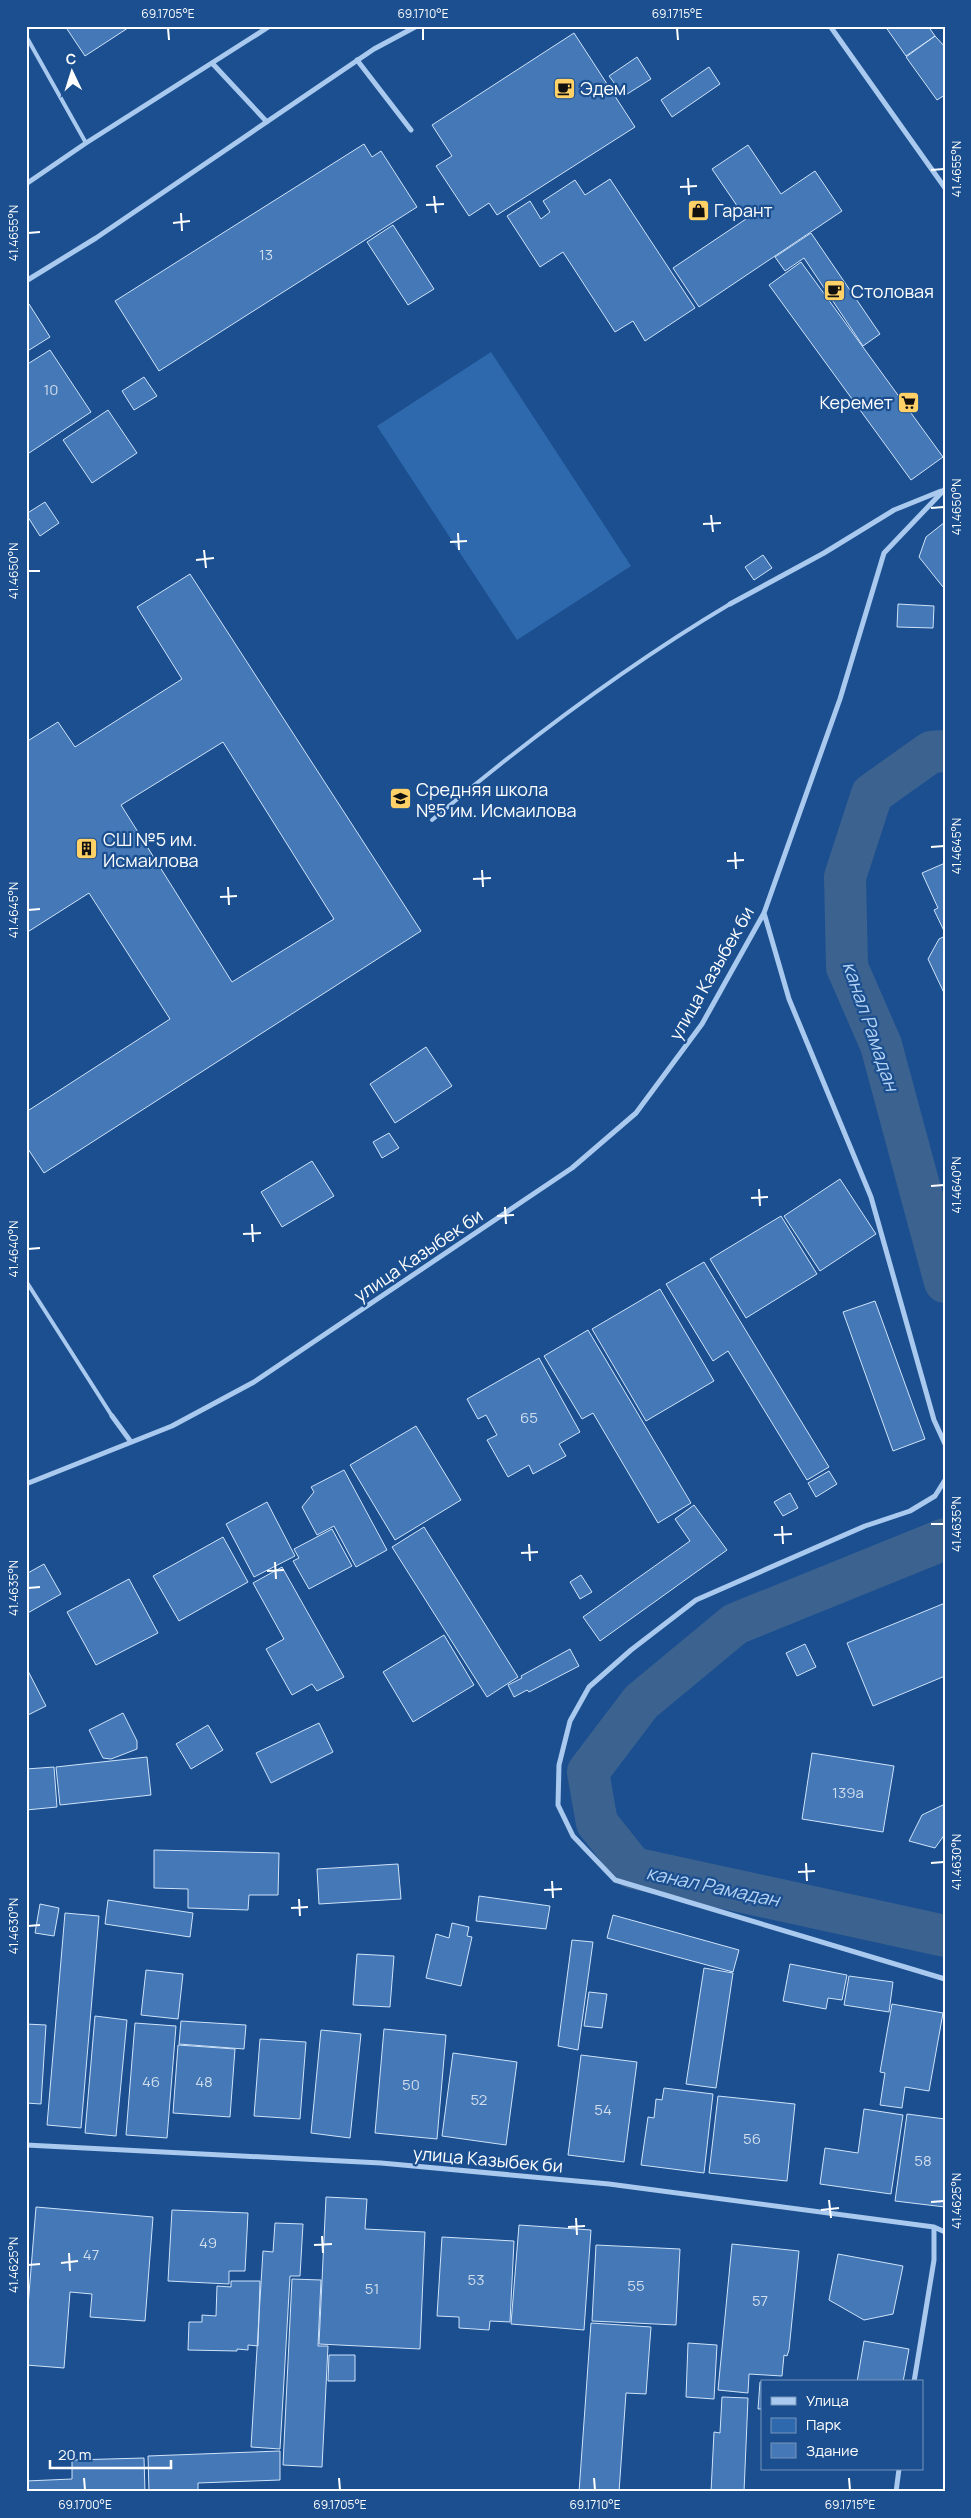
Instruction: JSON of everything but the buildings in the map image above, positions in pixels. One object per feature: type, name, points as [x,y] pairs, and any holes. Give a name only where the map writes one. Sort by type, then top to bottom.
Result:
[{"type":"street","points":[[26,184],[86,143],[270,26]]},
{"type":"street","points":[[26,280],[96,238],[357,60],[417,26]]},
{"type":"street","points":[[830,26],[945,188]]},
{"type":"street","points":[[357,60],[411,130]]},
{"type":"street","points":[[212,63],[267,122]]},
{"type":"street","points":[[730,604],[824,553],[894,510],[944,489]]},
{"type":"street","name":"улица Казыбек би","points":[[26,1484],[172,1426],[254,1382],[572,1168],[636,1113],[702,1024],[764,913],[840,699],[884,553],[944,489]]},
{"type":"street","points":[[764,913],[789,999],[871,1197],[934,1420],[945,1444]]},
{"type":"street","points":[[112,1416],[131,1442]]},
{"type":"street","points":[[945,1480],[935,1496],[910,1511],[865,1526],[696,1600],[631,1650],[589,1687],[570,1721],[559,1765],[558,1804],[572,1836],[615,1880],[945,1979]]},
{"type":"street","name":"улица Казыбек би","points":[[26,2146],[420,2167],[608,2184],[934,2227],[945,2232]]},
{"type":"street","points":[[914,2380],[934,2260],[934,2227]]},
{"type":"street","points":[[896,2492],[900,2470]]},
{"type":"lane","points":[[26,36],[86,143]]},
{"type":"lane","points":[[432,820],[556,722],[633,665],[671,639],[730,604]]},
{"type":"lane","points":[[26,1281],[112,1416]]},
{"type":"green space","points":[[491,352],[631,566],[517,640],[377,426]]},
{"type":"waterway","name":"канал Рамадан","points":[[945,751],[931,752],[872,794],[845,877],[847,967],[881,1045],[945,1282]]},
{"type":"waterway","name":"канал Рамадан","points":[[945,1539],[735,1624],[641,1702],[588,1772],[597,1823],[633,1868],[945,1936]]},
{"type":"place","name":"Эдем","points":[[564,88]]},
{"type":"place","name":"Гарант","points":[[698,210]]},
{"type":"place","name":"Столовая","points":[[835,291]]},
{"type":"place","name":"Керемет","points":[[909,402]]},
{"type":"place","name":"Средняя школа №5 им. Исмаилова","points":[[400,799]]},
{"type":"place","name":"СШ №5 им. Исмаилова","points":[[87,849]]}]
